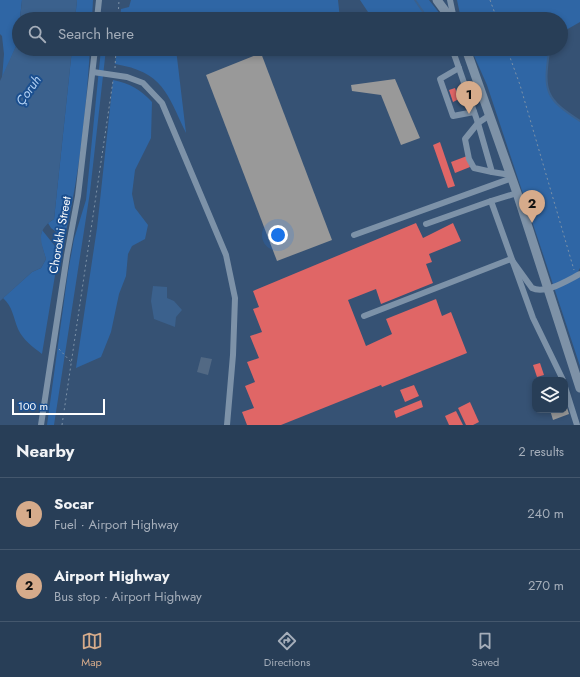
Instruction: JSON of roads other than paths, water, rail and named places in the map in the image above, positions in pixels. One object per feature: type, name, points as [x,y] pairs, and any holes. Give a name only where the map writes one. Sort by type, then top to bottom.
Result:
[{"type":"highway","points":[[437,0],[446,12]]},
{"type":"highway","points":[[469,56],[517,193],[580,388]]},
{"type":"street","points":[[97,12],[98,0]]},
{"type":"street","points":[[450,0],[451,12]]},
{"type":"street","name":"Chorokhi Street","points":[[41,425],[67,255],[78,196],[94,56]]},
{"type":"street","points":[[455,56],[478,123],[492,172]]},
{"type":"street","points":[[458,68],[440,80],[453,116],[474,112]]},
{"type":"street","points":[[93,72],[127,77],[143,84],[162,103],[226,255],[235,298],[233,355],[227,425]]},
{"type":"street","points":[[490,115],[478,123],[465,139],[469,159],[474,168],[511,177]]},
{"type":"street","points":[[354,235],[511,177]]},
{"type":"street","points":[[426,224],[517,193]]},
{"type":"street","points":[[491,201],[533,318],[561,377]]},
{"type":"street","points":[[511,259],[532,288],[536,290],[548,289],[578,275]]},
{"type":"street","points":[[364,316],[511,259]]},
{"type":"street","points":[[568,397],[577,425]]},
{"type":"water","points":[[22,0],[77,0],[76,12],[21,12]]},
{"type":"water","name":"Çoruh","points":[[12,55],[71,56],[54,219],[44,228],[41,237],[42,247],[46,259],[41,268],[32,272],[0,301],[0,81]]},
{"type":"water","points":[[153,286],[167,287],[167,298],[174,301],[182,310],[176,317],[175,327],[154,319],[151,301]]},
{"type":"waterway","points":[[415,0],[423,12]]},
{"type":"waterway","points":[[548,56],[547,86],[550,93],[560,107],[580,121]]},
{"type":"place","name":"Socar","points":[[469,114]]},
{"type":"place","name":"Airport Highway","points":[[532,223]]}]
